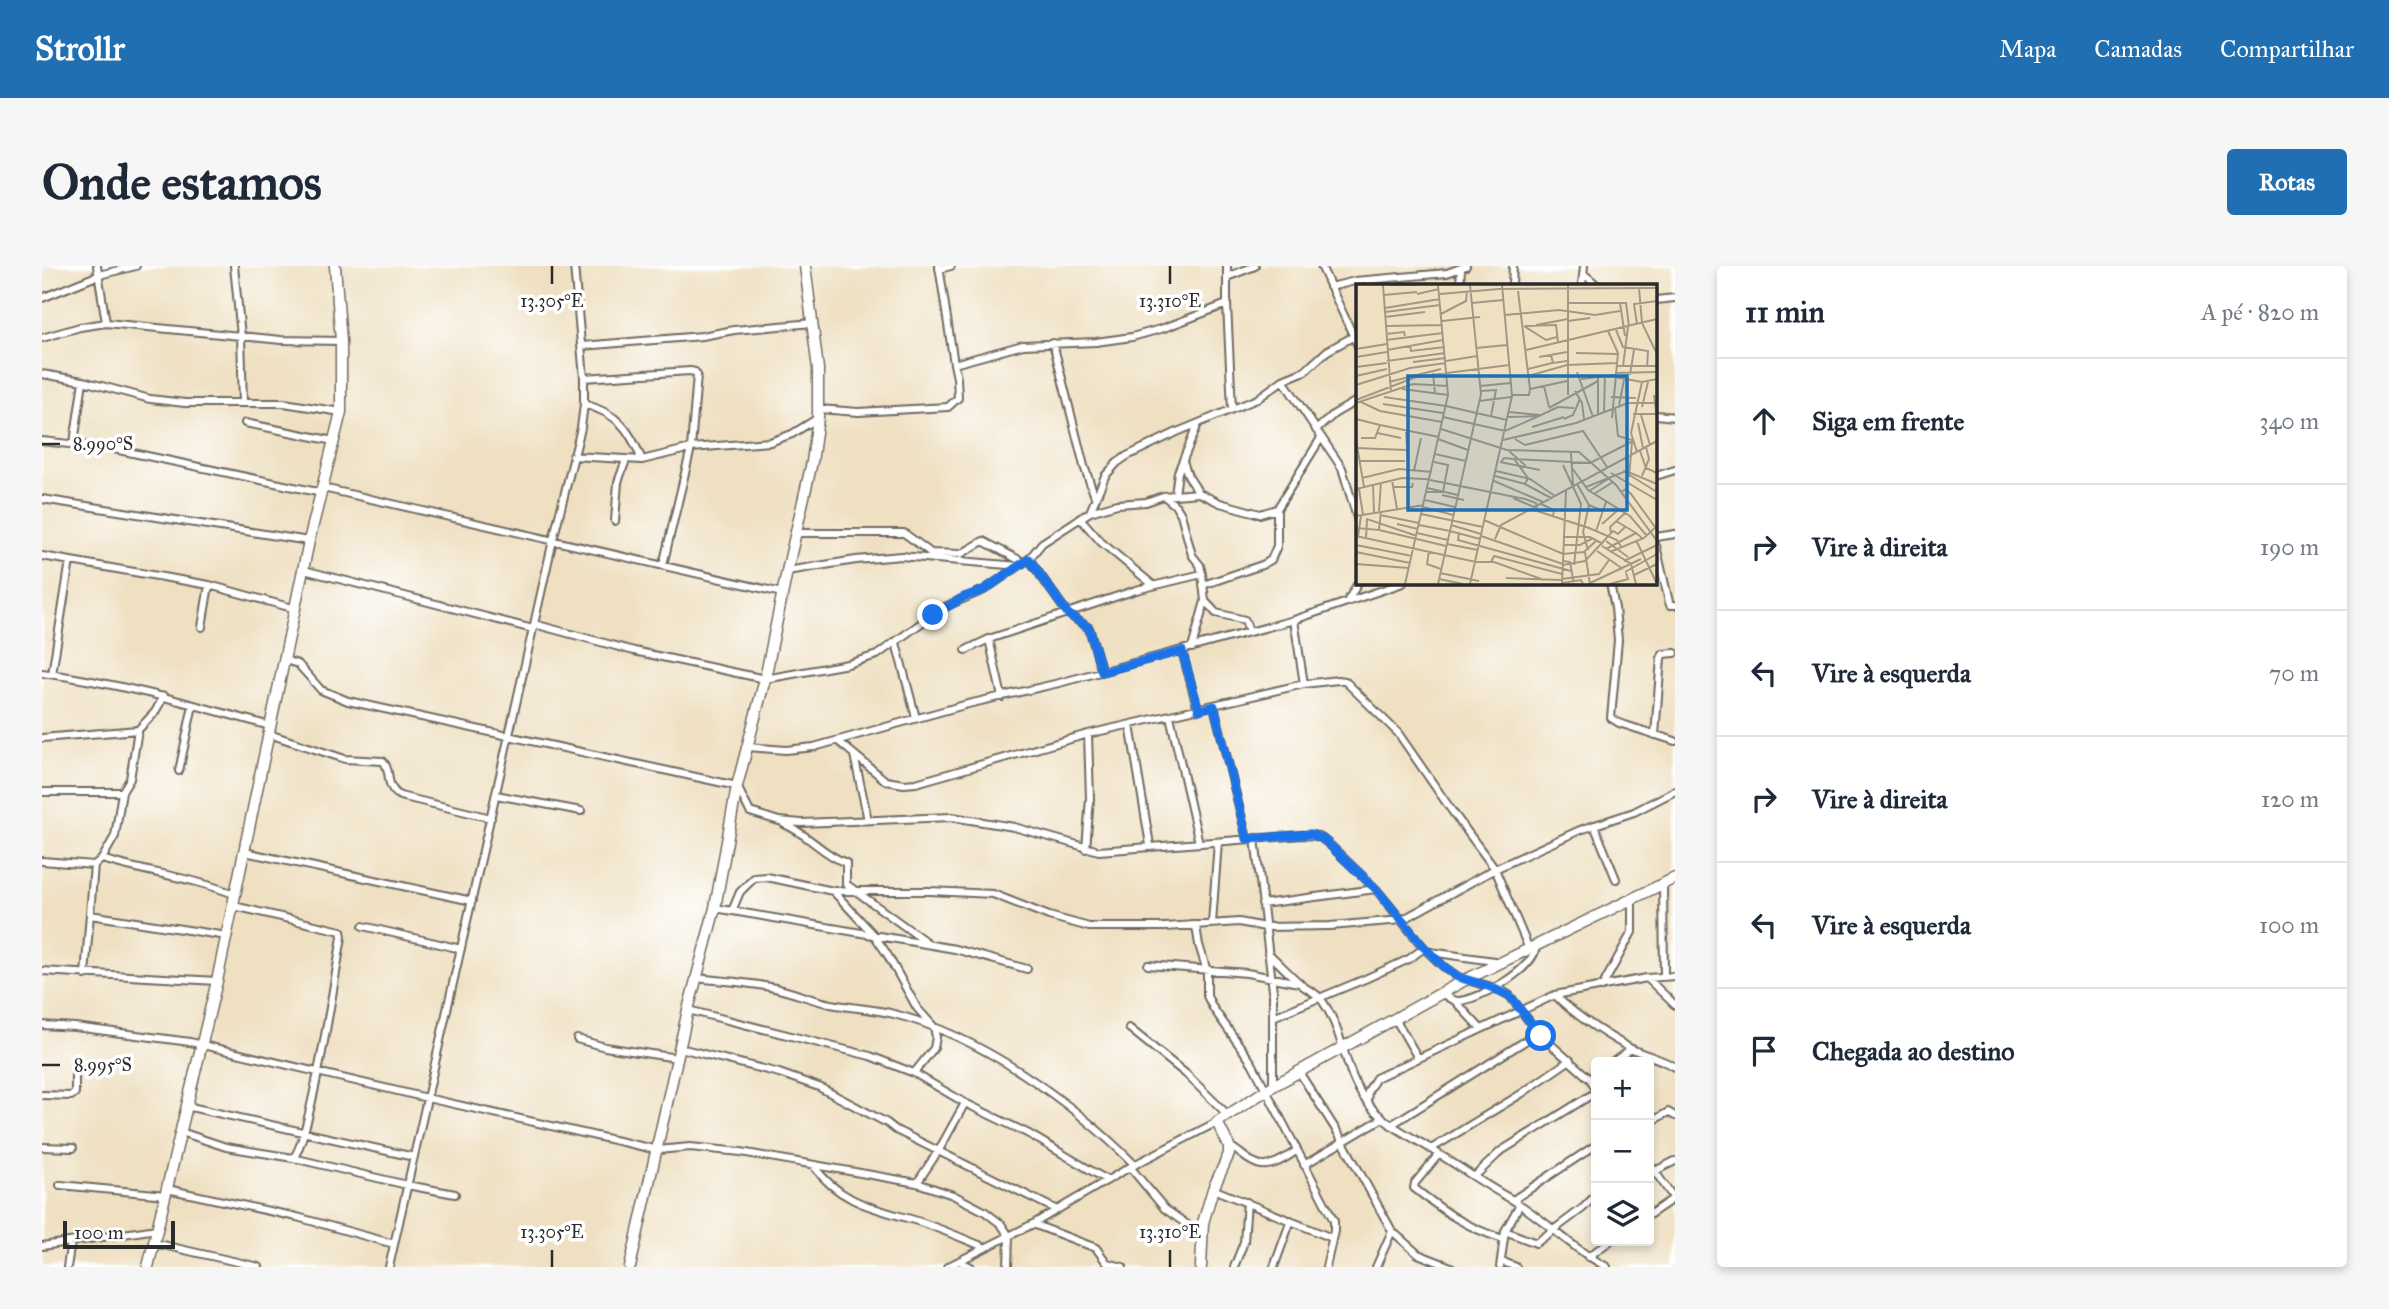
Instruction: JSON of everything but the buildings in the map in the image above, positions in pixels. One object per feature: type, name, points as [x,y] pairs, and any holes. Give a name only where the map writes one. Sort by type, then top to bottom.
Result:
[{"type":"street","points":[[97,266],[106,323]]},
{"type":"street","points":[[42,298],[99,275],[136,266]]},
{"type":"street","points":[[234,266],[241,336],[243,403]]},
{"type":"street","points":[[148,1267],[234,906],[269,730],[341,412],[341,341],[335,266]]},
{"type":"street","points":[[389,1267],[584,404],[582,346],[574,266]]},
{"type":"street","points":[[630,1267],[688,1010],[715,908],[737,786],[765,679],[786,571],[812,462],[819,413],[818,369],[806,266]]},
{"type":"street","points":[[573,456],[642,460],[691,448],[770,442],[792,433],[819,413],[948,407],[958,398],[957,378],[939,267],[951,266]]},
{"type":"street","points":[[1227,266],[1232,409]]},
{"type":"street","points":[[1227,277],[1255,266]]},
{"type":"street","points":[[1090,512],[1105,476],[1117,463],[1154,443],[1265,395],[1283,380],[1305,372],[1327,351],[1356,335],[1321,266]]},
{"type":"street","points":[[1424,266],[1429,274]]},
{"type":"street","points":[[1512,284],[1513,266]]},
{"type":"street","points":[[1330,287],[1355,281],[1429,274],[1464,267]]},
{"type":"street","points":[[1584,270],[1596,284]]},
{"type":"street","points":[[954,364],[1016,347],[1132,337],[1227,304]]},
{"type":"street","points":[[42,338],[106,323],[281,340],[341,341]]},
{"type":"street","points":[[582,346],[813,323]]},
{"type":"street","points":[[1053,343],[1079,451],[1095,497]]},
{"type":"street","points":[[584,378],[695,372],[697,380],[691,448],[663,565]]},
{"type":"street","points":[[42,374],[184,403],[284,403],[341,412]]},
{"type":"street","points":[[1283,380],[1342,468],[1356,514]]},
{"type":"street","points":[[74,443],[83,381]]},
{"type":"street","points":[[1315,430],[1334,414],[1356,401]]},
{"type":"street","points":[[584,404],[613,415],[625,427],[642,460]]},
{"type":"street","points":[[245,423],[334,441]]},
{"type":"street","points":[[1175,495],[1178,472],[1198,424]]},
{"type":"street","points":[[1203,585],[1262,565],[1271,559],[1277,546],[1277,509],[1321,438]]},
{"type":"street","points":[[42,441],[114,449],[323,490],[782,593]]},
{"type":"street","points":[[615,520],[618,482],[626,460]]},
{"type":"street","points":[[1183,461],[1188,476],[1199,493]]},
{"type":"street","points":[[1658,475],[1675,470]]},
{"type":"street","points":[[304,570],[533,627],[765,679],[848,664],[877,654],[943,608],[984,590],[1024,562],[1042,543],[1090,512],[1117,504],[1199,493],[1220,503],[1260,514],[1277,509]]},
{"type":"street","points":[[1163,496],[1170,500],[1181,514],[1192,555],[1200,565],[1202,574],[1205,601],[1192,648]]},
{"type":"street","points":[[42,499],[310,541]]},
{"type":"street","points":[[1080,518],[1101,542],[1153,585]]},
{"type":"street","points":[[795,533],[904,533],[930,553],[961,554],[983,541],[1024,562],[1068,614],[1089,628],[1102,672]]},
{"type":"street","points":[[1658,555],[1670,605],[1675,605]]},
{"type":"street","points":[[42,556],[209,585],[296,609]]},
{"type":"street","points":[[786,571],[901,556],[1024,562]]},
{"type":"street","points":[[52,674],[70,561]]},
{"type":"street","points":[[966,650],[989,639],[1153,585],[1202,574]]},
{"type":"street","points":[[1347,602],[1357,584]]},
{"type":"street","points":[[748,747],[786,750],[814,747],[1294,620],[1400,584]]},
{"type":"street","points":[[1610,584],[1618,640],[1611,718],[1675,741]]},
{"type":"street","points":[[202,627],[209,585]]},
{"type":"street","points":[[1205,601],[1216,612],[1245,620],[1249,632]]},
{"type":"street","points":[[1294,620],[1304,684]]},
{"type":"street","points":[[989,639],[1002,697]]},
{"type":"street","points":[[896,643],[916,718]]},
{"type":"street","points":[[1182,651],[1199,710]]},
{"type":"street","points":[[1655,735],[1661,659],[1663,654],[1675,653]]},
{"type":"street","points":[[285,660],[298,664],[321,690],[348,701],[737,786]]},
{"type":"street","points":[[42,673],[84,678],[164,696],[269,730],[345,759],[383,761],[387,765],[390,787],[400,796],[491,818]]},
{"type":"street","points":[[838,741],[886,781],[904,785],[952,775],[1088,734],[1304,684],[1345,681],[1386,719],[1496,869],[1536,951],[1529,964],[1505,982],[1455,1001]]},
{"type":"street","points":[[42,860],[94,865],[102,859],[115,836],[122,792],[130,779],[138,730],[151,717],[164,696]]},
{"type":"street","points":[[179,771],[193,705]]},
{"type":"street","points":[[1214,706],[1251,839],[1262,904],[1273,1017],[1270,1088]]},
{"type":"street","points":[[1170,716],[1199,843]]},
{"type":"street","points":[[1130,725],[1150,845]]},
{"type":"street","points":[[42,738],[138,730]]},
{"type":"street","points":[[1086,849],[1090,798],[1088,734]]},
{"type":"street","points":[[854,755],[868,820]]},
{"type":"street","points":[[737,786],[750,812],[779,821],[807,836],[828,855],[846,863],[845,881],[853,890],[931,945]]},
{"type":"street","points":[[732,911],[740,892],[754,878],[767,877],[833,891],[993,894],[1049,916],[1089,927],[1196,926],[1248,922],[1265,927],[1330,926],[1402,920],[1496,869],[1594,825],[1634,812],[1675,790]]},
{"type":"street","points":[[42,792],[122,792]]},
{"type":"street","points":[[496,795],[581,811]]},
{"type":"street","points":[[779,821],[823,823],[952,817],[1014,827],[1086,849],[1110,851],[1150,845],[1311,834],[1318,836],[1376,889],[1443,966],[1465,980],[1510,996],[1538,1033],[1591,1076]]},
{"type":"street","points":[[1594,825],[1616,879]]},
{"type":"street","points":[[1212,923],[1218,842]]},
{"type":"street","points":[[245,852],[472,901]]},
{"type":"street","points":[[102,859],[133,869],[212,886],[236,895]]},
{"type":"street","points":[[85,975],[94,865]]},
{"type":"street","points":[[947,1267],[1033,1224],[1465,980],[1675,878]]},
{"type":"street","points":[[1663,885],[1664,977]]},
{"type":"street","points":[[1262,904],[1376,889]]},
{"type":"street","points":[[833,891],[874,936],[891,960],[917,1007],[934,1027],[934,1048],[914,1073]]},
{"type":"street","points":[[1602,986],[1632,932],[1632,901]]},
{"type":"street","points":[[234,906],[341,931],[317,1073],[304,1134],[297,1156],[293,1158]]},
{"type":"street","points":[[715,908],[974,953],[1027,969]]},
{"type":"street","points":[[90,915],[227,936]]},
{"type":"street","points":[[363,926],[461,949]]},
{"type":"street","points":[[1196,926],[1206,971],[1205,985],[1213,1008],[1270,1088],[1296,1151],[1334,1221],[1326,1267]]},
{"type":"street","points":[[1273,1017],[1427,950],[1501,962]]},
{"type":"street","points":[[1268,953],[1300,984],[1320,998],[1345,1048],[1350,1071],[1366,1102],[1383,1118],[1404,1135],[1513,1200],[1588,1257],[1607,1267]]},
{"type":"street","points":[[1148,965],[1229,971],[1300,984]]},
{"type":"street","points":[[42,971],[217,981]]},
{"type":"street","points":[[1366,1102],[1368,1091],[1376,1078],[1555,995],[1647,978],[1675,976]]},
{"type":"street","points":[[696,978],[769,987],[830,1004],[894,1014],[951,1034],[1008,1064],[1041,1086],[1119,1149],[1165,1209],[1202,1235]]},
{"type":"street","points":[[1647,978],[1675,1005]]},
{"type":"street","points":[[1443,994],[1455,1001],[1480,1028]]},
{"type":"street","points":[[1555,995],[1576,1014],[1631,1049],[1675,1067]]},
{"type":"street","points":[[688,1010],[870,1056],[914,1073],[1029,1134],[1107,1180]]},
{"type":"street","points":[[1396,1020],[1418,1058]]},
{"type":"street","points":[[42,1025],[103,1030],[201,1044],[658,1150],[690,1146],[741,1152],[917,1183],[953,1195],[993,1216],[1009,1236],[1008,1267]]},
{"type":"street","points":[[1129,1028],[1186,1074],[1228,1115]]},
{"type":"street","points":[[1391,1125],[1538,1033]]},
{"type":"street","points":[[578,1039],[605,1046],[679,1053],[779,1073],[819,1087],[896,1130],[1057,1210]]},
{"type":"street","points":[[1620,1057],[1631,1049]]},
{"type":"street","points":[[1431,1149],[1521,1094],[1570,1060]]},
{"type":"street","points":[[42,1096],[71,1096],[75,1093],[75,1063]]},
{"type":"street","points":[[1299,1072],[1392,1231],[1418,1254],[1451,1267]]},
{"type":"street","points":[[1475,1176],[1501,1151],[1591,1094]]},
{"type":"street","points":[[917,1183],[939,1150],[965,1102]]},
{"type":"street","points":[[186,1106],[414,1157]]},
{"type":"street","points":[[1653,1120],[1668,1112],[1675,1116]]},
{"type":"street","points":[[1304,1165],[1383,1118]]},
{"type":"street","points":[[1201,1267],[1203,1223],[1213,1189],[1229,1154],[1229,1146],[1217,1122]]},
{"type":"street","points":[[181,1132],[226,1147],[293,1158],[456,1194]]},
{"type":"street","points":[[1229,1146],[1250,1161],[1263,1165],[1280,1161],[1296,1151]]},
{"type":"street","points":[[42,1147],[72,1148]]},
{"type":"street","points":[[1513,1200],[1591,1148]]},
{"type":"street","points":[[1439,1154],[1415,1182],[1415,1188],[1451,1216],[1480,1231],[1536,1243],[1591,1200]]},
{"type":"street","points":[[1654,1166],[1675,1161]]},
{"type":"street","points":[[813,1165],[828,1184],[848,1198],[984,1247]]},
{"type":"street","points":[[1654,1171],[1674,1199],[1654,1211]]},
{"type":"street","points":[[60,1185],[166,1192],[297,1217],[394,1244]]},
{"type":"street","points":[[1213,1189],[1332,1238]]},
{"type":"street","points":[[1234,1267],[1244,1242],[1247,1202]]},
{"type":"street","points":[[1516,1267],[1501,1264],[1504,1235],[1519,1206]]},
{"type":"street","points":[[1274,1267],[1291,1220]]},
{"type":"street","points":[[1190,1228],[1203,1223]]},
{"type":"street","points":[[1033,1224],[1096,1248],[1107,1263],[1123,1267]]},
{"type":"street","points":[[42,1246],[157,1229]]},
{"type":"street","points":[[1376,1267],[1392,1231]]},
{"type":"street","points":[[67,1267],[71,1242]]},
{"type":"street","points":[[154,1243],[259,1267]]},
{"type":"street","points":[[1588,1257],[1603,1246]]},
{"type":"street","points":[[959,1261],[971,1267]]},
{"type":"route","points":[[933,615],[964,597],[984,590],[1029,559],[1068,614],[1089,628],[1102,672],[1182,651],[1199,710],[1214,706],[1247,839],[1311,834],[1323,839],[1376,889],[1443,966],[1458,977],[1501,990],[1510,996],[1541,1036]]}]
